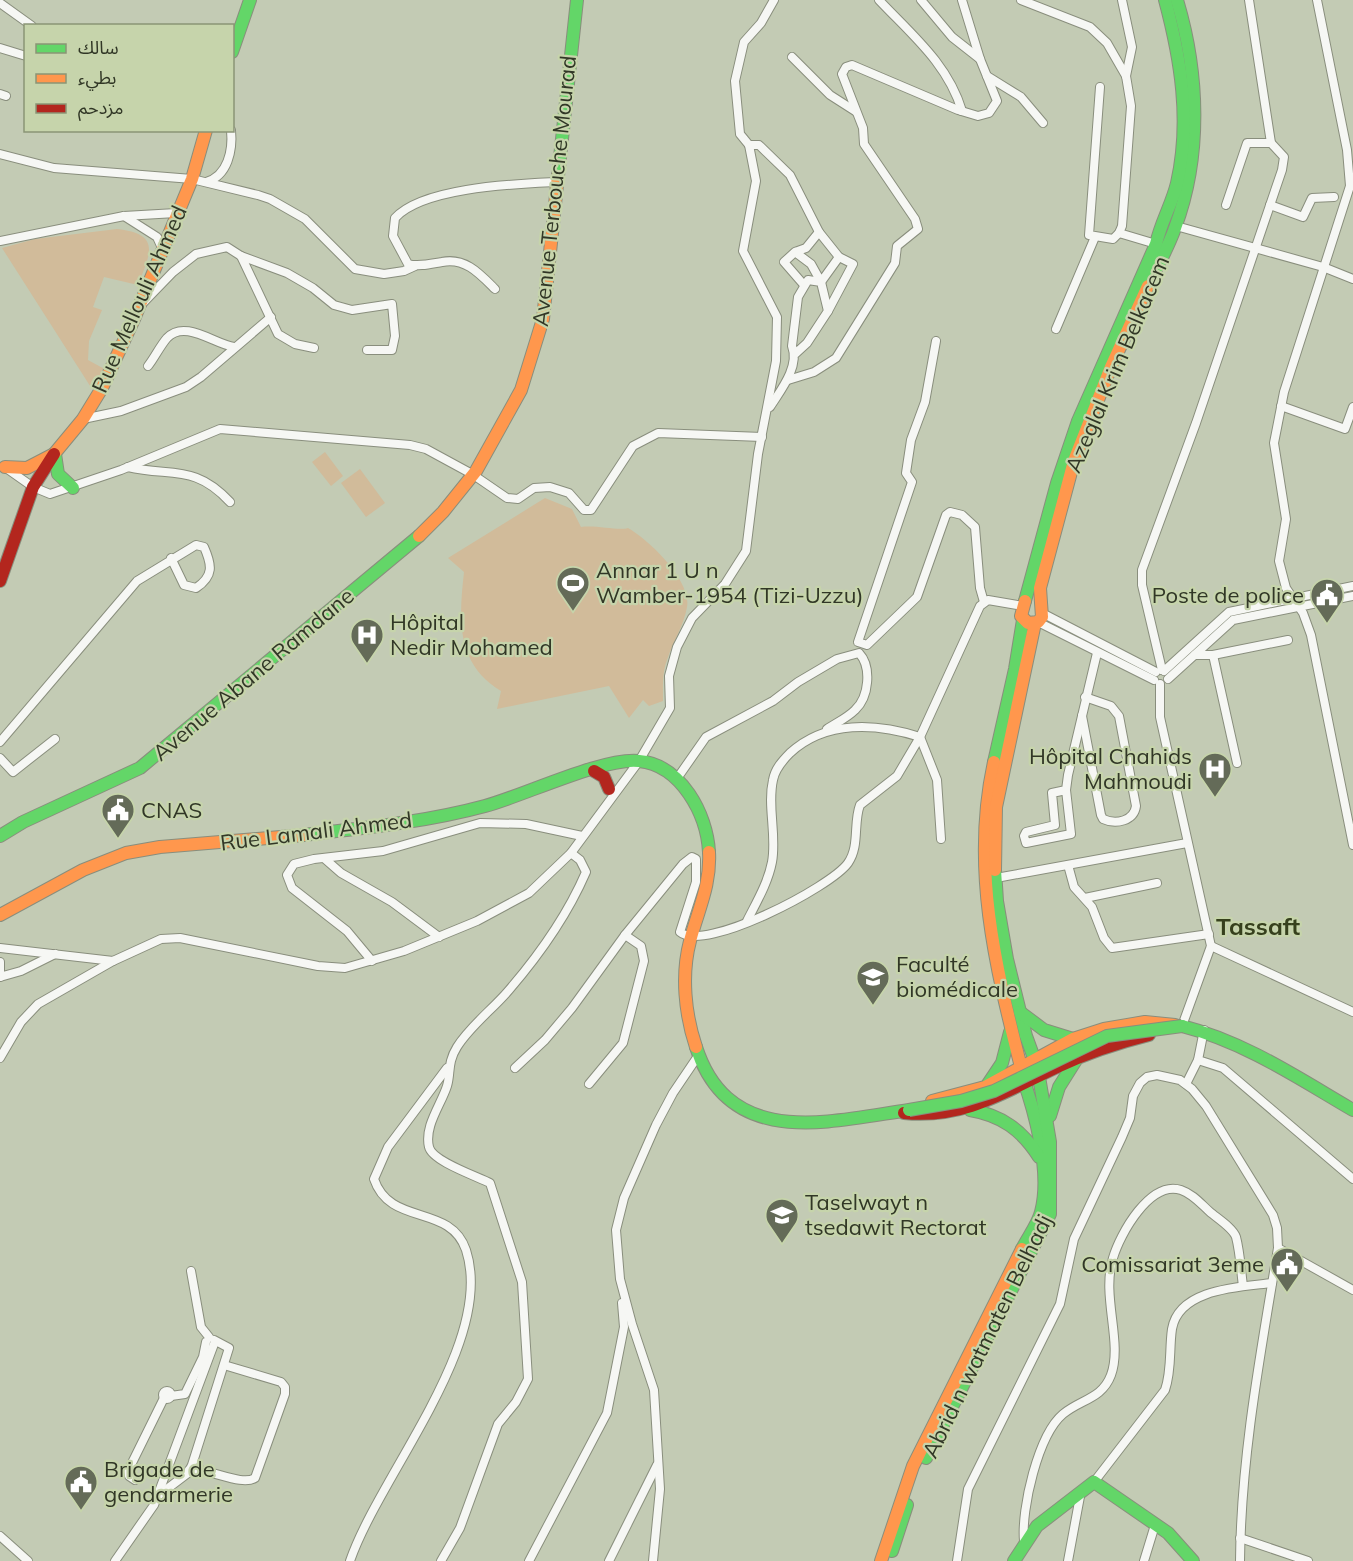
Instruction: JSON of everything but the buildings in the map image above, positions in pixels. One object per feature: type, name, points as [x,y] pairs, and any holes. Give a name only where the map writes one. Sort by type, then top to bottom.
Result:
[{"type":"main road","points":[[234,46],[250,0]]},
{"type":"main road","name":"Avenue Terbouche Mourad","points":[[472,474],[521,390],[543,319],[577,0]]},
{"type":"main road","points":[[1165,0],[1180,56],[1184,127],[1171,224]]},
{"type":"main road","points":[[1035,616],[1020,613],[1069,446],[1096,377],[1156,244],[1171,224],[1184,197],[1190,163],[1195,90],[1190,47],[1177,0]]},
{"type":"main road","name":"Rue Mellouli Ahmed","points":[[0,581],[33,487],[55,453],[83,419],[102,388],[192,179],[205,132]]},
{"type":"main road","name":"Azeglal Krim Belkacem","points":[[1030,1072],[1006,959],[996,878],[996,807],[1040,588],[1061,503],[1089,419],[1171,224]]},
{"type":"main road","points":[[3,466],[27,468],[55,453],[57,473],[64,484],[73,488]]},
{"type":"main road","name":"Avenue Abane Ramdane","points":[[1,834],[140,768],[410,545],[443,512],[472,474]]},
{"type":"main road","name":"Azeglal Krim Belkacem","points":[[1030,1072],[1010,1022],[985,889],[983,841],[990,787],[1035,616]]},
{"type":"main road","points":[[639,761],[676,780],[690,795],[701,815],[710,858],[706,891],[687,955],[687,996],[698,1056],[711,1079],[725,1096],[760,1118],[804,1122],[904,1111],[961,1101],[994,1091],[1082,1046],[1107,1036],[1182,1026]]},
{"type":"main road","name":"Rue Lamali Ahmed","points":[[0,915],[111,858],[156,848],[354,828],[460,812],[612,765],[639,761]]},
{"type":"main road","points":[[594,771],[604,777],[609,789]]},
{"type":"main road","points":[[1018,1010],[1036,1027],[1048,1034],[1073,1039]]},
{"type":"main road","points":[[985,1087],[1002,1063],[1010,1036],[1010,1022]]},
{"type":"main road","points":[[904,1111],[933,1114],[966,1109],[994,1100],[1073,1039],[1104,1029],[1144,1022],[1204,1030],[1351,1107]]},
{"type":"main road","points":[[904,1111],[913,1105],[985,1087],[1078,1058],[1104,1047],[1182,1026]]},
{"type":"main road","points":[[1047,1132],[1051,1109],[1059,1087],[1078,1058]]},
{"type":"main road","points":[[881,1561],[904,1490],[925,1440],[1035,1228],[1044,1196],[1043,1167],[1030,1072]]},
{"type":"main road","name":"Abrid n watmaten Belhadj","points":[[889,1561],[924,1462],[1045,1226],[1053,1198],[1044,1091],[1030,1072]]},
{"type":"main road","points":[[966,1109],[988,1113],[1017,1129],[1032,1146],[1043,1167]]},
{"type":"main road","points":[[1014,1561],[1024,1541],[1036,1526],[1094,1482],[1168,1533],[1193,1561]]},
{"type":"street","points":[[0,1058],[21,1022],[38,1004],[113,961],[161,939],[180,938],[318,966],[345,968],[372,961],[477,921],[529,892],[571,852],[605,803],[639,761],[670,708],[669,676],[677,647],[692,618],[726,584],[746,551],[762,437],[776,361],[777,317],[743,251],[756,181],[749,145],[740,134],[735,81],[744,42],[761,23],[774,0]]},
{"type":"street","points":[[879,0],[936,60],[955,88],[962,111]]},
{"type":"street","points":[[921,0],[952,37],[980,59]]},
{"type":"street","points":[[788,380],[814,372],[836,358],[896,263],[897,246],[918,229],[915,219],[864,144],[863,128],[842,74],[846,67],[852,65],[978,116],[995,108],[997,101],[980,59],[962,0]]},
{"type":"street","points":[[1021,0],[1090,27],[1107,43],[1126,76],[1131,106],[1119,233],[1113,239],[1089,234],[1100,87]]},
{"type":"street","points":[[1122,0],[1132,47],[1126,76]]},
{"type":"street","points":[[1182,1026],[1211,946],[1160,717],[1160,676],[1142,585],[1142,570],[1196,423],[1284,162],[1284,157],[1271,143],[1249,0]]},
{"type":"street","points":[[1317,0],[1347,150],[1350,186],[1281,406],[1274,451],[1286,519],[1279,561],[1283,580],[1311,634],[1353,845]]},
{"type":"street","points":[[0,3],[29,24]]},
{"type":"street","points":[[0,48],[24,55]]},
{"type":"street","points":[[792,57],[830,95],[856,111]]},
{"type":"street","points":[[986,75],[1021,97],[1043,123]]},
{"type":"street","points":[[205,182],[216,177],[229,159],[233,147],[231,132]]},
{"type":"street","points":[[1226,205],[1247,143],[1271,143]]},
{"type":"street","points":[[749,145],[759,145],[790,175],[819,232],[839,257],[853,264],[828,311],[807,343],[795,354],[788,380],[766,412]]},
{"type":"street","points":[[0,154],[54,168],[192,179],[270,199],[305,219],[355,269],[384,274],[448,260],[461,262],[479,273],[495,289]]},
{"type":"street","points":[[415,266],[405,260],[393,236],[392,224],[398,214],[432,198],[454,192],[556,182]]},
{"type":"street","points":[[1270,205],[1303,217],[1312,198],[1334,197]]},
{"type":"street","points":[[0,241],[124,216],[176,213]]},
{"type":"street","points":[[124,216],[157,237],[162,248]]},
{"type":"street","points":[[1171,224],[1323,267],[1353,279]]},
{"type":"street","points":[[804,285],[784,262],[795,252],[806,248],[819,232]]},
{"type":"street","points":[[1119,233],[1156,244]]},
{"type":"street","points":[[1056,329],[1095,237]]},
{"type":"street","points":[[138,307],[173,272],[196,254],[227,248],[241,256],[287,273],[334,304],[352,310],[392,304],[395,336],[392,350],[368,350]]},
{"type":"street","points":[[795,252],[810,264],[821,282],[828,311]]},
{"type":"street","points":[[241,256],[278,334],[295,344],[314,348]]},
{"type":"street","points":[[821,282],[839,257]]},
{"type":"street","points":[[795,354],[792,346],[798,297],[808,280],[821,282]]},
{"type":"street","points":[[83,419],[121,411],[186,387],[201,377],[271,317]]},
{"type":"street","points":[[148,366],[169,336],[180,330],[193,331],[220,345],[234,347]]},
{"type":"street","points":[[747,921],[762,892],[772,861],[771,788],[776,771],[797,747],[855,710],[862,700],[867,678],[858,638],[912,482],[906,472],[911,440],[925,402],[936,341]]},
{"type":"street","points":[[1281,406],[1345,429],[1353,407]]},
{"type":"street","points":[[3,466],[33,487],[50,494],[73,488],[220,429],[410,445],[426,449],[472,474],[507,498],[518,499],[534,488],[550,487],[569,493],[584,510],[591,510],[633,446],[658,433],[762,437]]},
{"type":"street","points":[[127,467],[148,472],[195,475],[230,502]]},
{"type":"street","points":[[515,1068],[545,1040],[572,1008],[625,935],[683,864],[692,857],[696,859],[696,882],[680,932],[691,937],[729,929],[802,898],[834,879],[849,862],[860,805],[892,782],[920,737],[984,602],[980,588],[975,527],[962,515],[950,512],[946,515],[917,597],[867,645],[837,659],[798,682],[773,701],[706,737],[676,780]]},
{"type":"street","points":[[0,742],[137,581],[171,558],[196,545],[204,547],[210,561],[211,572],[206,581],[196,588],[184,585],[171,558]]},
{"type":"street","points":[[1160,676],[1229,612],[1353,586]]},
{"type":"street","points":[[1160,676],[1195,655],[1233,620],[1353,596]]},
{"type":"street","points":[[984,602],[997,600],[1024,604]]},
{"type":"street","points":[[1035,616],[1160,676]]},
{"type":"street","points":[[1035,616],[1097,653],[1160,676]]},
{"type":"street","points":[[1195,655],[1213,655],[1288,640]]},
{"type":"street","points":[[1066,790],[1053,793],[1055,825],[1026,832],[1023,836],[1026,843],[1071,834],[1066,790],[1085,697],[1097,653]]},
{"type":"street","points":[[1213,655],[1237,764]]},
{"type":"street","points":[[1082,713],[1103,819],[1112,822],[1130,818],[1136,813],[1137,806],[1121,722],[1111,706],[1085,697]]},
{"type":"street","points":[[819,735],[856,727],[881,728],[920,737]]},
{"type":"street","points":[[920,737],[937,780],[940,839]]},
{"type":"street","points":[[0,758],[13,772],[55,739]]},
{"type":"street","points":[[605,803],[612,765]]},
{"type":"street","points":[[372,961],[347,931],[292,888],[288,881],[288,870],[294,864],[314,859],[383,851],[480,823],[526,824],[582,836]]},
{"type":"street","points":[[996,878],[1187,843]]},
{"type":"street","points":[[350,1561],[376,1503],[447,1376],[466,1323],[470,1282],[466,1250],[456,1230],[434,1219],[399,1209],[378,1192],[374,1179],[388,1147],[447,1068],[457,1047],[509,990],[549,940],[573,902],[586,872],[580,860],[571,852]]},
{"type":"street","points":[[326,859],[341,873],[392,902],[439,937]]},
{"type":"street","points":[[1068,865],[1074,887],[1085,898],[1099,920],[1104,938],[1112,948],[1209,934]]},
{"type":"street","points":[[1085,898],[1157,883]]},
{"type":"street","points":[[589,1084],[623,1042],[644,961],[641,946],[625,935]]},
{"type":"street","points":[[1211,946],[1353,1012]]},
{"type":"street","points":[[0,948],[113,961]]},
{"type":"street","points":[[1,964],[0,977],[13,974],[55,954]]},
{"type":"street","points":[[1,964],[5,972],[13,974]]},
{"type":"street","points":[[1186,1084],[1198,1060],[1204,1030]]},
{"type":"street","points":[[529,1561],[607,1413],[624,1327],[616,1230],[624,1198],[664,1109],[698,1056]]},
{"type":"street","points":[[1198,1060],[1223,1068],[1353,1179]]},
{"type":"street","points":[[441,1561],[460,1528],[498,1424],[516,1402],[528,1379],[522,1282],[490,1183],[436,1158],[429,1148],[436,1108],[448,1085],[447,1068]]},
{"type":"street","points":[[957,1561],[968,1489],[1060,1304],[1074,1239],[1130,1118],[1133,1096],[1140,1083],[1147,1077],[1157,1075],[1186,1084],[1206,1106],[1273,1215],[1277,1228],[1278,1248],[1246,1458],[1240,1561]]},
{"type":"street","points":[[1024,1541],[1024,1514],[1028,1494],[1052,1428],[1068,1410],[1100,1393],[1106,1386],[1113,1369],[1109,1277],[1119,1244],[1139,1209],[1151,1197],[1164,1191],[1179,1189],[1192,1195],[1235,1234],[1243,1286]]},
{"type":"street","points":[[1278,1248],[1353,1290]]},
{"type":"street","points":[[158,1496],[189,1470],[229,1348],[211,1341],[201,1327],[191,1271]]},
{"type":"street","points":[[620,1279],[654,1390],[660,1490],[653,1561]]},
{"type":"street","points":[[1094,1482],[1165,1390],[1173,1325],[1179,1314],[1203,1296],[1243,1286],[1272,1283]]},
{"type":"street","points":[[135,1480],[129,1476],[128,1471],[167,1397],[185,1394],[211,1341]]},
{"type":"street","points":[[115,1561],[137,1533],[158,1496],[211,1341]]},
{"type":"street","points":[[189,1470],[201,1469],[246,1481],[255,1478],[285,1394],[285,1387],[281,1382],[224,1365]]},
{"type":"street","points":[[609,1561],[659,1460]]},
{"type":"street","points":[[1068,1561],[1081,1491]]},
{"type":"street","points":[[1144,1561],[1155,1525]]},
{"type":"street","points":[[0,1536],[28,1561]]},
{"type":"street","points":[[1240,1538],[1308,1561]]},
{"type":"shaded area","points":[[117,229],[141,236],[147,241],[148,255],[138,285],[104,277],[93,307],[102,310],[89,341],[88,360],[110,372],[92,389],[2,248],[35,239]]},
{"type":"shaded area","points":[[325,452],[343,476],[331,486],[312,462]]},
{"type":"shaded area","points":[[360,469],[385,503],[366,517],[341,483]]},
{"type":"shaded area","name":"Annar 1 U n Wamber-1954 (Tizi-Uzzu)","points":[[545,498],[572,509],[581,527],[628,528],[636,533],[667,562],[683,585],[687,607],[665,665],[663,701],[649,706],[643,700],[629,718],[609,686],[497,709],[501,691],[486,680],[475,667],[468,653],[461,622],[464,572],[448,558]]},
{"type":"traffic: fast","points":[[234,46],[250,0]]},
{"type":"traffic: fast","points":[[558,176],[577,0]]},
{"type":"traffic: fast","points":[[1025,601],[1057,483],[1078,421],[1156,244],[1177,183],[1184,114],[1180,68],[1165,0]]},
{"type":"traffic: fast","points":[[1148,286],[1166,250],[1184,201],[1193,143],[1194,114],[1190,56],[1177,0]]},
{"type":"traffic: fast","points":[[55,454],[58,474],[73,488]]},
{"type":"traffic: fast","points":[[0,836],[23,822],[140,768],[419,536]]},
{"type":"traffic: fast","points":[[994,762],[1015,669],[1023,620]]},
{"type":"traffic: fast","points":[[304,835],[395,824],[463,812],[584,771],[624,761],[639,761],[654,764],[667,772],[689,794],[703,822],[709,852]]},
{"type":"traffic: fast","points":[[995,870],[997,901],[1007,959],[1026,1036],[1038,1069],[1036,1077]]},
{"type":"traffic: fast","points":[[1020,1012],[1044,1030],[1073,1039]]},
{"type":"traffic: fast","points":[[1182,1026],[1228,1041],[1249,1051],[1353,1110]]},
{"type":"traffic: fast","points":[[909,1110],[961,1101],[994,1091],[1107,1036],[1182,1026]]},
{"type":"traffic: fast","points":[[988,1084],[1002,1063],[1010,1032]]},
{"type":"traffic: fast","points":[[696,1047],[711,1079],[732,1102],[756,1115],[784,1121],[814,1122],[846,1120],[909,1110]]},
{"type":"traffic: fast","points":[[1050,1116],[1059,1087],[1076,1060]]},
{"type":"traffic: fast","points":[[1020,1070],[1036,1121],[1044,1178],[1041,1212],[1022,1249]]},
{"type":"traffic: fast","points":[[926,1458],[1050,1214],[1050,1142],[1038,1071]]},
{"type":"traffic: fast","points":[[970,1110],[981,1112],[1010,1125],[1039,1157]]},
{"type":"traffic: fast","points":[[1014,1561],[1037,1526],[1094,1482],[1168,1533],[1193,1561]]},
{"type":"traffic: fast","points":[[892,1551],[907,1505]]},
{"type":"traffic: slow","points":[[54,454],[83,419],[102,388],[134,319],[192,179],[205,132]]},
{"type":"traffic: slow","points":[[419,536],[443,512],[476,471],[521,390],[543,319],[558,176]]},
{"type":"traffic: slow","points":[[1025,601],[1021,616],[1028,623],[1038,622],[1042,617],[1040,588],[1074,461],[1111,367],[1148,286]]},
{"type":"traffic: slow","points":[[5,467],[27,468],[52,455]]},
{"type":"traffic: slow","points":[[995,870],[996,807],[1035,623]]},
{"type":"traffic: slow","points":[[994,762],[987,801],[985,839],[989,915],[995,953],[1021,1067]]},
{"type":"traffic: slow","points":[[0,915],[83,870],[126,853],[160,847],[304,835]]},
{"type":"traffic: slow","points":[[696,1047],[689,1021],[685,981],[687,954],[706,886],[709,852]]},
{"type":"traffic: slow","points":[[932,1101],[985,1087],[1073,1039],[1104,1029],[1145,1022],[1175,1025]]},
{"type":"traffic: slow","points":[[881,1561],[913,1466],[1022,1249]]},
{"type":"traffic: jam","points":[[0,581],[33,487],[54,454]]},
{"type":"traffic: jam","points":[[594,771],[604,777],[609,789]]},
{"type":"traffic: jam","points":[[904,1113],[946,1112],[984,1102],[1080,1057],[1149,1035]]},
{"type":"place","name":"Annar 1 U n Wamber-1954 (Tizi-Uzzu)","points":[[573,612]]},
{"type":"place","name":"Poste de police","points":[[1327,624]]},
{"type":"place","name":"Hôpital Nedir Mohamed","points":[[367,664]]},
{"type":"place","name":"Hôpital Chahids Mahmoudi","points":[[1215,798]]},
{"type":"place","name":"CNAS","points":[[118,839]]},
{"type":"place","name":"Faculté biomédicale","points":[[873,1006]]},
{"type":"place","name":"Taselwayt n tsedawit Rectorat","points":[[782,1244]]},
{"type":"place","name":"Comissariat 3eme","points":[[1287,1293]]},
{"type":"place","name":"Brigade de gendarmerie","points":[[81,1511]]},
{"type":"district","name":"Tassaft","points":[[1258,926]]}]
